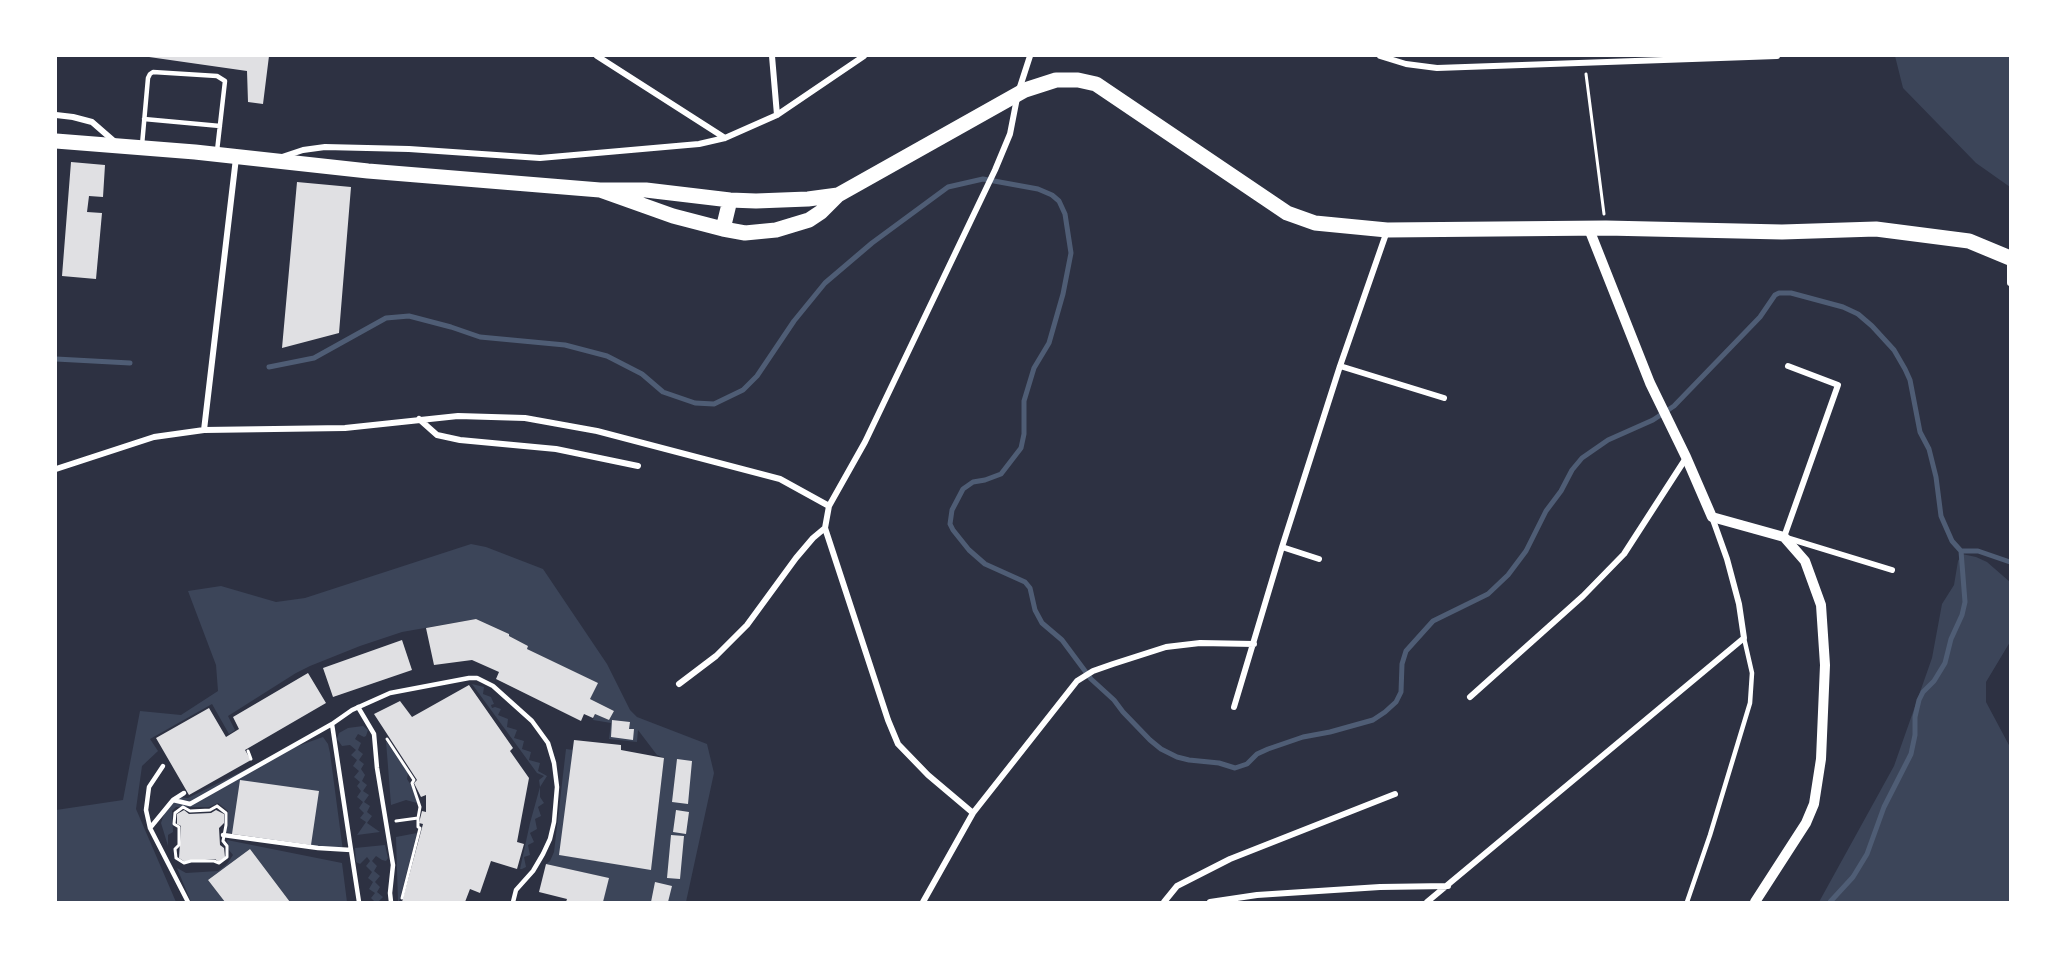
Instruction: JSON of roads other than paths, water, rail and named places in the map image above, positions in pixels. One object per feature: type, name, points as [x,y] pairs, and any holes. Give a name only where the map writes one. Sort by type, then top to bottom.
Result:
[{"type":"highway","points":[[600,190],[673,216],[723,229],[746,233],[776,230],[809,220],[838,195],[1018,93],[1056,80],[1078,80],[1096,84],[1287,213],[1315,223],[1387,230],[1606,228],[1782,232],[1876,229],[1969,241],[2010,258]]},
{"type":"highway","points":[[56,141],[368,171],[600,190],[646,190],[730,200],[808,199],[838,195]]},
{"type":"highway","points":[[723,229],[730,200]]},
{"type":"street","points":[[597,56],[725,138]]},
{"type":"street","points":[[772,56],[777,115]]},
{"type":"street","points":[[272,160],[303,150],[325,147],[409,149],[540,158],[699,144],[725,138],[777,115],[864,56]]},
{"type":"street","points":[[973,813],[928,775],[898,744],[825,528],[829,506],[865,442],[988,187],[1010,134],[1018,93],[1030,56]]},
{"type":"street","points":[[1380,56],[1406,64],[1437,68],[1777,56]]},
{"type":"street","points":[[56,115],[92,122],[119,146]]},
{"type":"street","points":[[204,430],[236,157]]},
{"type":"street","points":[[1427,903],[1744,638],[1739,604],[1727,559],[1712,517],[1658,400],[1588,229]]},
{"type":"street","points":[[1234,707],[1340,366],[1387,230]]},
{"type":"street","points":[[2010,258],[2010,283]]},
{"type":"street","points":[[1340,366],[1444,398]]},
{"type":"street","points":[[1784,537],[1838,385],[1788,366]]},
{"type":"street","points":[[56,470],[154,437],[204,430],[345,428],[458,416],[525,418],[597,431],[780,479],[829,506]]},
{"type":"street","points":[[418,419],[437,435],[460,440],[556,449],[638,466]]},
{"type":"street","points":[[1470,697],[1583,596],[1624,554],[1686,457]]},
{"type":"street","points":[[1712,517],[1893,570]]},
{"type":"street","points":[[679,684],[716,656],[747,625],[796,558],[825,528]]},
{"type":"street","points":[[1755,903],[1806,823],[1814,804],[1821,759],[1825,665],[1821,604],[1805,561],[1784,537]]},
{"type":"street","points":[[1282,547],[1319,559]]},
{"type":"street","points":[[923,903],[973,813],[1077,681],[1093,671],[1166,648],[1200,644],[1254,644]]},
{"type":"street","points":[[1164,903],[1177,886],[1230,859],[1395,794]]},
{"type":"street","points":[[1210,903],[1257,895],[1380,887],[1448,886]]},
{"type":"lane","points":[[142,148],[148,78],[153,72],[218,76],[225,81],[217,155]]},
{"type":"lane","points":[[144,119],[220,126]]},
{"type":"lane","points":[[1687,903],[1750,703],[1752,673],[1744,638]]},
{"type":"lane","points":[[173,800],[190,804],[358,707],[390,693],[477,678],[493,686],[532,721],[548,743],[554,764],[557,787],[550,839],[533,871],[516,890],[513,903]]},
{"type":"lane","points":[[358,707],[374,734],[377,768],[393,865],[390,893],[392,903]]},
{"type":"lane","points":[[332,724],[359,903]]},
{"type":"lane","points":[[163,766],[149,788],[146,810],[150,828],[188,903]]},
{"type":"lane","points":[[150,828],[173,800],[184,793]]},
{"type":"lane","points":[[223,835],[318,848],[351,850]]},
{"type":"waterway","points":[[269,367],[314,358],[386,318],[409,316],[480,337],[565,345],[607,356],[642,374],[663,392],[695,403],[714,404],[743,390],[757,376],[794,321],[825,283],[872,243],[948,187],[983,179],[1038,189],[1059,201],[1065,214],[1071,253],[1063,294],[1049,343],[1034,368],[1024,401],[1024,434],[1021,448],[1001,474],[973,482],[963,489],[952,510],[950,524],[969,550],[985,564],[1025,582],[1030,588],[1035,610],[1042,623],[1062,640],[1091,679],[1114,700],[1150,740],[1177,757],[1219,763],[1235,768],[1247,764],[1257,754],[1268,749],[1303,737],[1373,720],[1385,712],[1396,702],[1401,692],[1402,664],[1406,651],[1433,621],[1488,594],[1508,575],[1526,551],[1546,511],[1582,458],[1608,440],[1653,420],[1674,406],[1760,317],[1775,295],[1791,293],[1843,307],[1858,314],[1872,326],[1894,350],[1910,380],[1920,432],[1929,449],[1936,477],[1941,516],[1952,541],[1961,551],[1965,602],[1945,663],[1919,700],[1911,754],[1884,807],[1867,854],[1853,877],[1830,902]]},
{"type":"waterway","points":[[56,359],[130,363]]},
{"type":"waterway","points":[[1961,551],[1978,551],[2010,562]]}]
